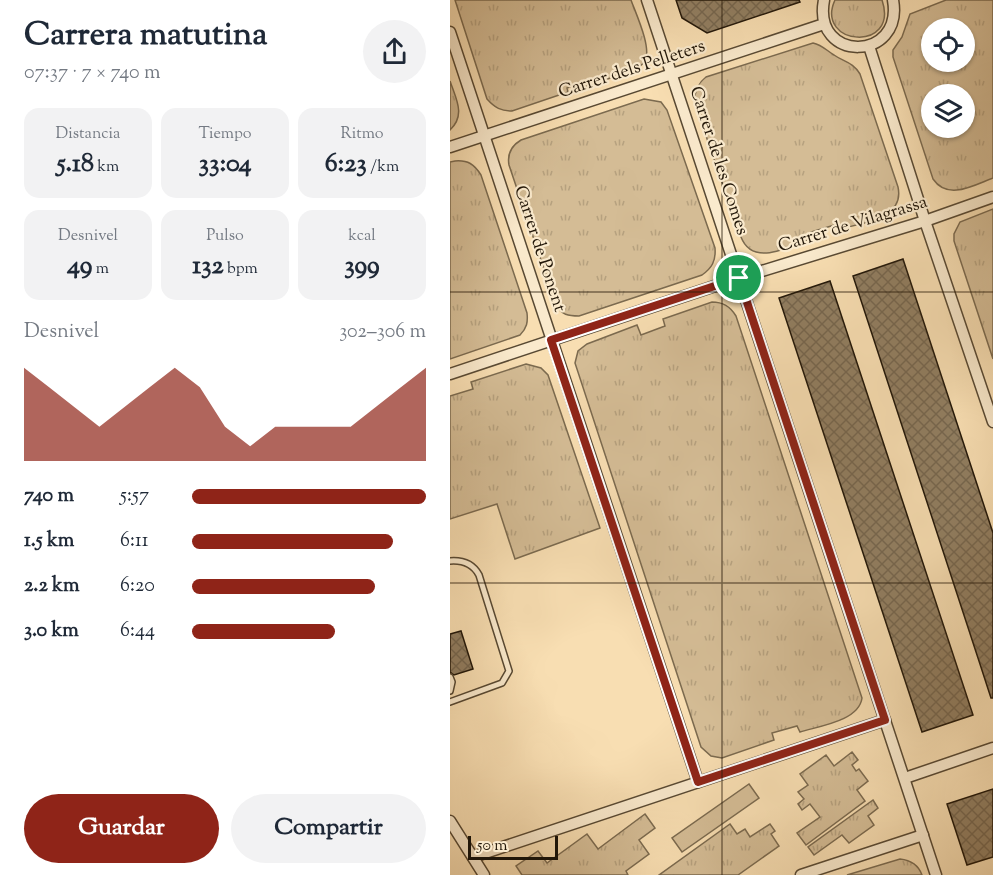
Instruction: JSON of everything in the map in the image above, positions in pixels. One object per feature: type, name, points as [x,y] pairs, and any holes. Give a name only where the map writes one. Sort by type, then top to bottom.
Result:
[{"type":"street","name":"Carrer de les Comes","points":[[647,0],[936,875]]},
{"type":"street","points":[[824,0],[822,13],[824,24],[830,34],[838,42],[859,48],[880,41],[888,33],[895,12],[893,0]]},
{"type":"street","name":"Carrer dels Pelleters","points":[[450,147],[824,24]]},
{"type":"street","name":"Carrer de Ponent","points":[[450,32],[698,782]]},
{"type":"street","points":[[869,46],[993,422]]},
{"type":"street","name":"Carrer de Vilagrassa","points":[[450,374],[993,197]]},
{"type":"street","points":[[473,857],[885,720]]},
{"type":"street","points":[[905,778],[993,748]]},
{"type":"street","points":[[450,821],[484,875]]},
{"type":"street","points":[[801,875],[923,835]]},
{"type":"lane","points":[[450,561],[466,562],[479,575],[509,670],[506,680],[498,686],[450,702]]},
{"type":"lane","points":[[450,677],[452,682],[450,691]]},
{"type":"green space","points":[[455,0],[631,0],[645,40],[647,55],[642,65],[634,70],[578,89],[576,85],[567,88],[568,92],[512,111],[501,110],[487,99]]},
{"type":"green space","points":[[835,0],[882,0],[884,17],[879,29],[870,35],[857,37],[845,34],[836,27],[832,15]]},
{"type":"green space","points":[[946,0],[993,0],[993,178],[970,187],[954,190],[939,186],[933,179],[893,57],[893,50],[902,37],[910,14]]},
{"type":"green space","points":[[813,43],[851,65],[860,74],[898,187],[898,198],[889,213],[870,222],[840,229],[838,224],[811,232],[812,238],[783,249],[763,253],[754,251],[741,237],[695,104],[696,92],[700,82],[706,77]]},
{"type":"green space","points":[[450,81],[459,113],[458,119],[450,130]]},
{"type":"green space","points":[[644,99],[661,102],[667,110],[715,248],[714,260],[711,267],[702,275],[579,316],[566,314],[556,305],[509,165],[509,154],[521,140]]},
{"type":"green space","points":[[450,162],[470,163],[481,175],[527,313],[527,319],[526,327],[520,335],[450,359]]},
{"type":"green space","points":[[993,209],[993,359],[954,241],[954,234],[960,222]]},
{"type":"green space","points":[[712,302],[726,305],[736,316],[862,698],[854,712],[837,721],[800,732],[797,726],[772,733],[774,740],[722,758],[711,756],[701,747],[575,363],[578,351],[587,344],[637,325],[641,335],[665,326],[663,319]]},
{"type":"green space","points":[[526,364],[541,368],[548,375],[600,528],[515,559],[497,504],[450,519],[450,396],[473,389],[471,382]]},
{"type":"green space","points":[[852,752],[858,760],[852,765],[856,771],[859,769],[868,781],[857,790],[865,801],[806,845],[797,833],[820,817],[810,804],[802,810],[798,804],[804,799],[798,792],[808,785],[800,774],[826,755],[834,766]]},
{"type":"green space","points":[[749,784],[759,798],[682,852],[672,838]]},
{"type":"green space","points":[[873,800],[878,808],[868,816],[874,825],[849,843],[842,835],[814,855],[808,847]]},
{"type":"green space","points":[[645,814],[655,828],[639,840],[649,854],[626,871],[628,875],[522,875],[516,866],[538,851],[547,863],[587,834],[598,849]]},
{"type":"green space","points":[[730,824],[737,834],[745,829],[750,837],[770,824],[775,831],[771,834],[779,846],[738,875],[659,875]]},
{"type":"green space","points":[[900,859],[913,863],[922,875],[847,875]]},
{"type":"building","points":[[676,0],[799,0],[800,2],[707,33],[682,18]]},
{"type":"building","points":[[903,259],[993,533],[993,698],[991,698],[853,276]]},
{"type":"building","points":[[830,281],[973,715],[922,732],[779,298]]},
{"type":"building","points":[[461,631],[473,669],[454,675],[450,672],[450,634]]},
{"type":"building","points":[[993,789],[993,857],[967,865],[947,804]]},
{"type":"route","points":[[739,278],[885,720],[698,782],[551,340],[739,278]]}]
